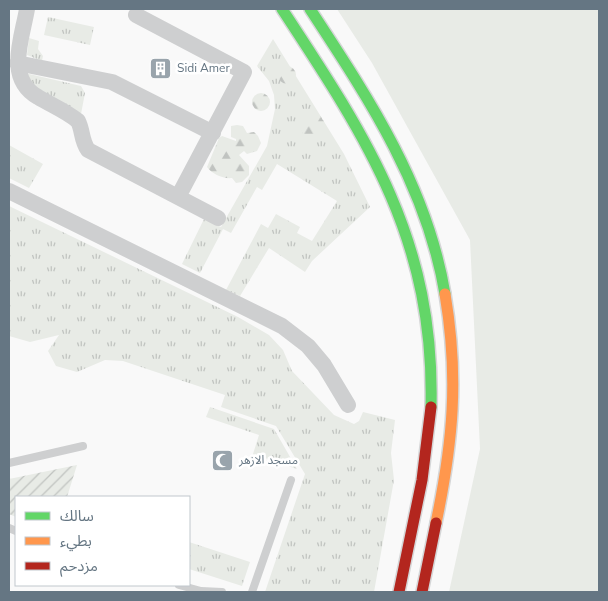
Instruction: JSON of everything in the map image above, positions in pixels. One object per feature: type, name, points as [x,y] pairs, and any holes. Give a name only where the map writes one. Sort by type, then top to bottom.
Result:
[{"type":"main road","points":[[282,9],[348,110],[373,154],[395,200],[423,295],[432,371],[428,444],[398,592]]},
{"type":"main road","points":[[310,9],[366,96],[409,174],[432,241],[442,278],[454,369],[454,407],[444,486],[422,592]]},
{"type":"street","points":[[27,9],[17,64],[18,74],[27,91],[78,121],[82,129],[82,139],[88,150],[218,218]]},
{"type":"street","points":[[136,15],[244,72],[178,197]]},
{"type":"street","points":[[17,64],[112,82],[213,133]]},
{"type":"street","points":[[9,191],[282,326],[308,346],[324,365],[348,405]]},
{"type":"lane","points":[[9,463],[82,446]]},
{"type":"lane","points":[[252,592],[291,480]]},
{"type":"lane","points":[[183,586],[201,591],[222,592]]},
{"type":"green space","points":[[337,9],[599,9],[599,592],[449,592],[480,449],[470,240],[372,63]]},
{"type":"green space","points":[[48,17],[94,27],[90,45],[44,35]]},
{"type":"green space","points":[[29,38],[39,41],[38,49],[43,56],[42,61],[27,55]]},
{"type":"green space","points":[[273,39],[344,154],[370,207],[312,261],[305,272],[269,248],[240,296],[226,290],[261,224],[268,228],[276,214],[300,227],[297,233],[312,241],[337,201],[277,164],[262,190],[257,187],[231,233],[223,229],[200,273],[182,264],[204,219],[221,227],[267,146],[275,109],[274,95],[269,81],[257,66]]},
{"type":"green space","points":[[287,66],[293,69],[296,75],[293,81],[287,84],[281,81],[278,75],[281,69]]},
{"type":"green space","points":[[25,73],[81,86],[85,93],[81,114],[37,89]]},
{"type":"green space","points":[[261,93],[267,96],[270,102],[267,108],[261,111],[255,108],[252,102],[255,96]]},
{"type":"green space","points":[[313,115],[322,118],[325,127],[322,136],[313,139],[304,136],[301,127],[304,118]]},
{"type":"green space","points":[[231,126],[243,126],[247,133],[254,132],[261,143],[257,151],[247,154],[244,151],[239,155],[249,166],[249,175],[242,182],[236,183],[232,178],[218,175],[207,167],[219,138],[222,136],[236,141],[236,139],[231,137]]},
{"type":"green space","points":[[9,145],[43,164],[29,188],[9,178]]},
{"type":"green space","points":[[9,206],[238,317],[269,335],[283,350],[292,371],[334,415],[354,424],[359,421],[363,412],[395,420],[391,453],[394,480],[374,592],[265,592],[305,474],[276,426],[221,407],[225,395],[123,361],[105,360],[77,372],[56,366],[48,351],[59,335],[30,342],[9,336]]},
{"type":"green space","points":[[210,407],[274,429],[297,469],[253,454],[259,435],[206,417]]},
{"type":"green space","points":[[77,465],[67,496],[15,496],[15,517],[9,514],[9,479]]},
{"type":"green space","points":[[190,542],[250,562],[242,586],[190,569]]},
{"type":"traffic: fast","points":[[282,9],[343,104],[368,149],[391,196],[409,243],[422,294],[429,348],[431,407]]},
{"type":"traffic: fast","points":[[310,9],[374,110],[410,180],[425,217],[445,294]]},
{"type":"traffic: slow","points":[[436,523],[447,465],[452,409],[452,353],[445,294]]},
{"type":"traffic: jam","points":[[399,592],[422,480],[431,407]]},
{"type":"traffic: jam","points":[[422,592],[436,523]]},
{"type":"place","name":"Sidi Amer","points":[[161,68]]},
{"type":"place","name":"مسجد الازهر","points":[[223,460]]}]
